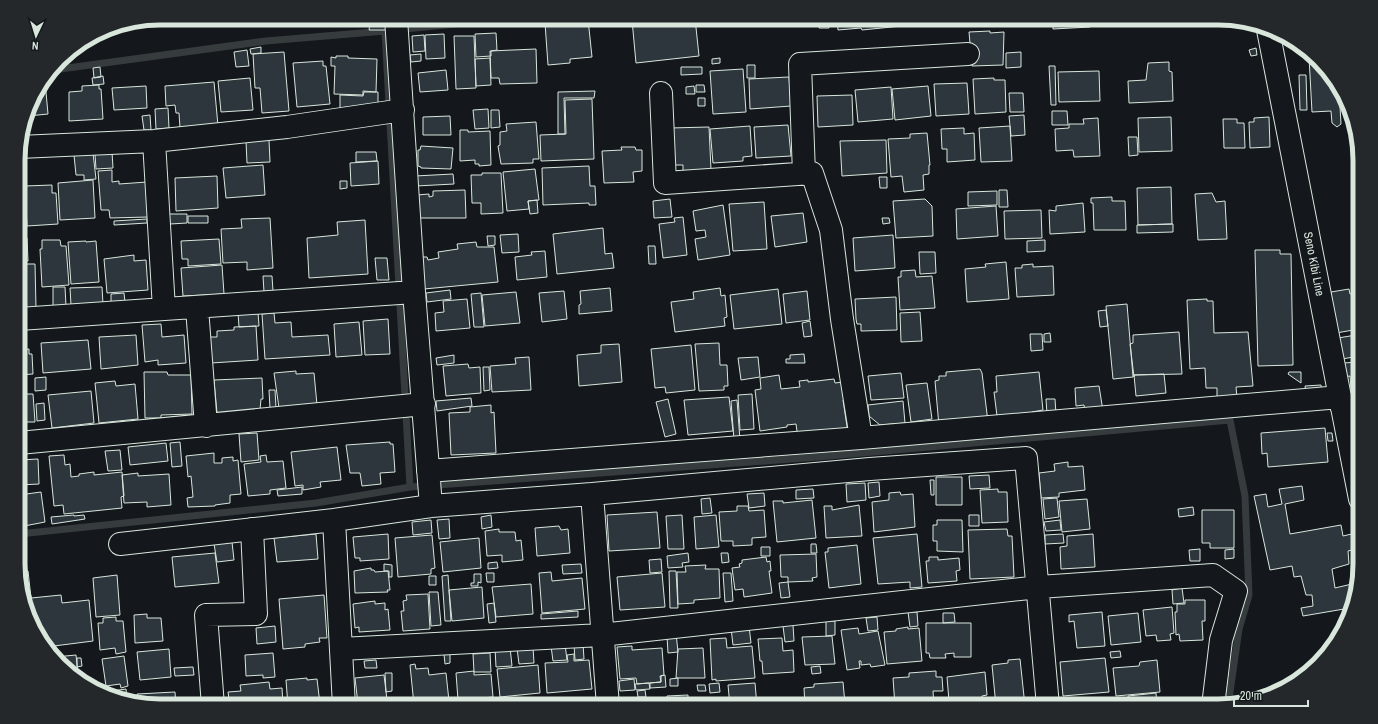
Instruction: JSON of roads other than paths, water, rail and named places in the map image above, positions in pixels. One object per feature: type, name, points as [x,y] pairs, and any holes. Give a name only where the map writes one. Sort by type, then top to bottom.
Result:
[{"type":"street","points":[[397,26],[392,111],[403,293],[413,405],[430,486]]},
{"type":"street","name":"Seno Kibi Line","points":[[1269,35],[1353,463]]},
{"type":"street","points":[[804,174],[800,64],[968,54]]},
{"type":"street","points":[[661,93],[665,183],[812,173],[831,230],[842,319],[870,449]]},
{"type":"street","points":[[26,147],[154,140],[286,127],[392,111]]},
{"type":"street","points":[[154,140],[164,309]]},
{"type":"street","points":[[25,319],[403,293]]},
{"type":"street","points":[[197,308],[206,426]]},
{"type":"street","points":[[120,544],[334,520],[430,486],[870,449],[1341,401],[1353,416]]},
{"type":"street","points":[[25,442],[413,405]]},
{"type":"street","points":[[430,486],[592,494],[870,449],[1026,458],[1039,587],[1047,699]]},
{"type":"street","points":[[592,494],[601,635],[607,699]]},
{"type":"street","points":[[334,520],[344,699]]},
{"type":"street","points":[[212,699],[206,616],[256,614],[252,529]]},
{"type":"street","points":[[341,649],[601,635],[1039,587],[1213,574],[1236,591],[1221,640],[1214,699]]},
{"type":"waterway","points":[[445,25],[385,31],[410,487],[818,457],[1230,420],[1245,496],[1249,595],[1239,629],[1229,699]]},
{"type":"waterway","points":[[60,69],[266,41],[385,31]]},
{"type":"waterway","points":[[25,533],[316,503],[410,487]]}]
